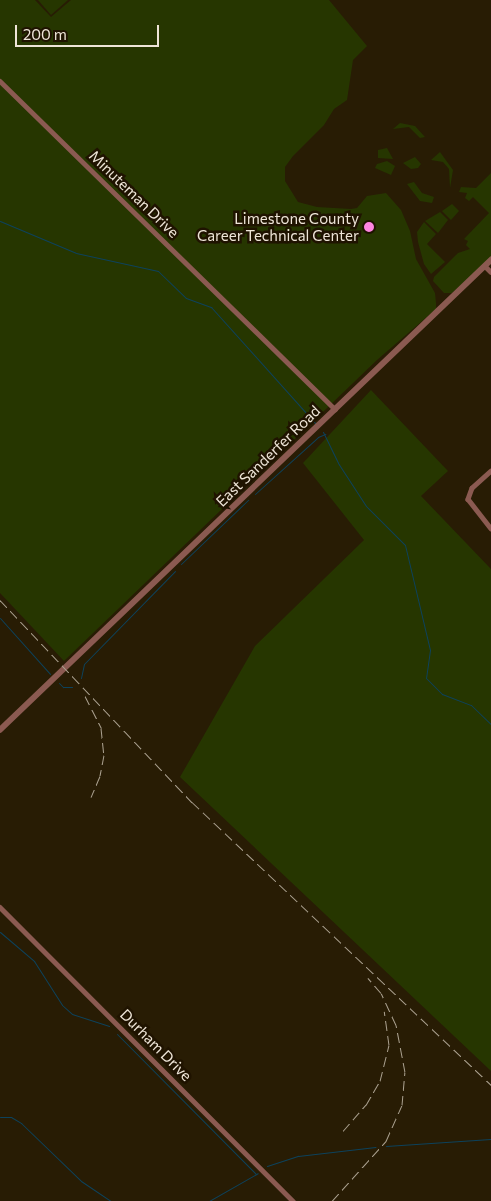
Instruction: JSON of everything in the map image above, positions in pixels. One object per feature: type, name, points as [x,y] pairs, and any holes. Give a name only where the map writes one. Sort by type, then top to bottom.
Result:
[{"type":"street","name":"Minuteman Drive","points":[[0,80],[335,409]]},
{"type":"street","name":"East Sanderfer Road","points":[[0,730],[491,260]]},
{"type":"street","points":[[485,266],[491,272]]},
{"type":"street","points":[[491,471],[472,488],[468,499],[491,528]]},
{"type":"street","name":"Durham Drive","points":[[0,907],[293,1201]]},
{"type":"green space","points":[[0,0],[35,0],[51,17],[71,0],[329,0],[367,46],[353,60],[347,100],[334,109],[324,125],[293,156],[285,167],[285,181],[298,202],[317,207],[357,208],[367,196],[386,193],[401,210],[410,231],[416,259],[435,293],[436,303],[436,309],[377,360],[64,661],[0,593]]},
{"type":"green space","points":[[38,0],[68,0],[51,15]]},
{"type":"green space","points":[[400,123],[415,126],[425,137],[420,138],[409,127],[393,129]]},
{"type":"green space","points":[[387,148],[393,159],[378,158],[378,150]]},
{"type":"green space","points":[[440,152],[453,170],[450,188],[449,169],[443,162],[431,160]]},
{"type":"green space","points":[[415,157],[421,164],[418,168],[411,169],[403,163]]},
{"type":"green space","points":[[387,161],[395,166],[391,175],[375,168],[377,164]]},
{"type":"green space","points":[[491,173],[491,258],[452,293],[444,293],[433,281],[434,277],[458,253],[470,249],[466,245],[468,241],[464,239],[489,213],[473,197],[469,201],[465,198],[467,193],[459,192],[461,187],[476,188]]},
{"type":"green space","points":[[414,182],[422,193],[434,197],[432,203],[420,201],[407,184]]},
{"type":"green space","points":[[452,204],[459,211],[451,220],[442,211]]},
{"type":"green space","points":[[440,212],[448,220],[438,233],[425,221]]},
{"type":"green space","points":[[424,222],[436,234],[427,244],[445,262],[431,274],[424,264],[418,242],[417,232]]},
{"type":"green space","points":[[371,390],[448,471],[421,496],[491,569],[491,1071],[180,777],[255,646],[364,540],[303,463]]},
{"type":"waterway","points":[[0,221],[76,253],[158,271],[186,298],[211,307],[315,423]]},
{"type":"waterway","points":[[323,432],[338,463],[366,506],[405,545],[430,650],[426,678],[442,694],[471,705],[491,724]]},
{"type":"waterway","points":[[255,494],[318,437],[325,434]]},
{"type":"waterway","points":[[181,564],[248,500]]},
{"type":"waterway","points":[[81,678],[84,664],[175,571]]},
{"type":"waterway","points":[[0,618],[50,674]]},
{"type":"waterway","points":[[59,683],[63,687],[72,687]]},
{"type":"waterway","points":[[0,932],[34,961],[62,1005],[72,1014],[109,1026]]},
{"type":"waterway","points":[[117,1034],[256,1174]]},
{"type":"waterway","points":[[0,1117],[11,1117],[21,1123],[81,1181],[111,1201]]},
{"type":"waterway","points":[[386,1146],[491,1139]]},
{"type":"waterway","points":[[267,1166],[298,1156],[375,1147]]},
{"type":"waterway","points":[[209,1201],[258,1173]]},
{"type":"railway","points":[[0,600],[192,802],[491,1085]]},
{"type":"railway","points":[[85,696],[101,728],[104,755],[100,776],[91,797]]},
{"type":"railway","points":[[332,1201],[386,1141],[402,1105],[405,1072],[396,1025],[381,993],[368,978]]},
{"type":"railway","points":[[343,1131],[366,1105],[380,1081],[389,1045],[384,1011]]},
{"type":"place","name":"Limestone County Career Technical Center","points":[[369,227]]}]
